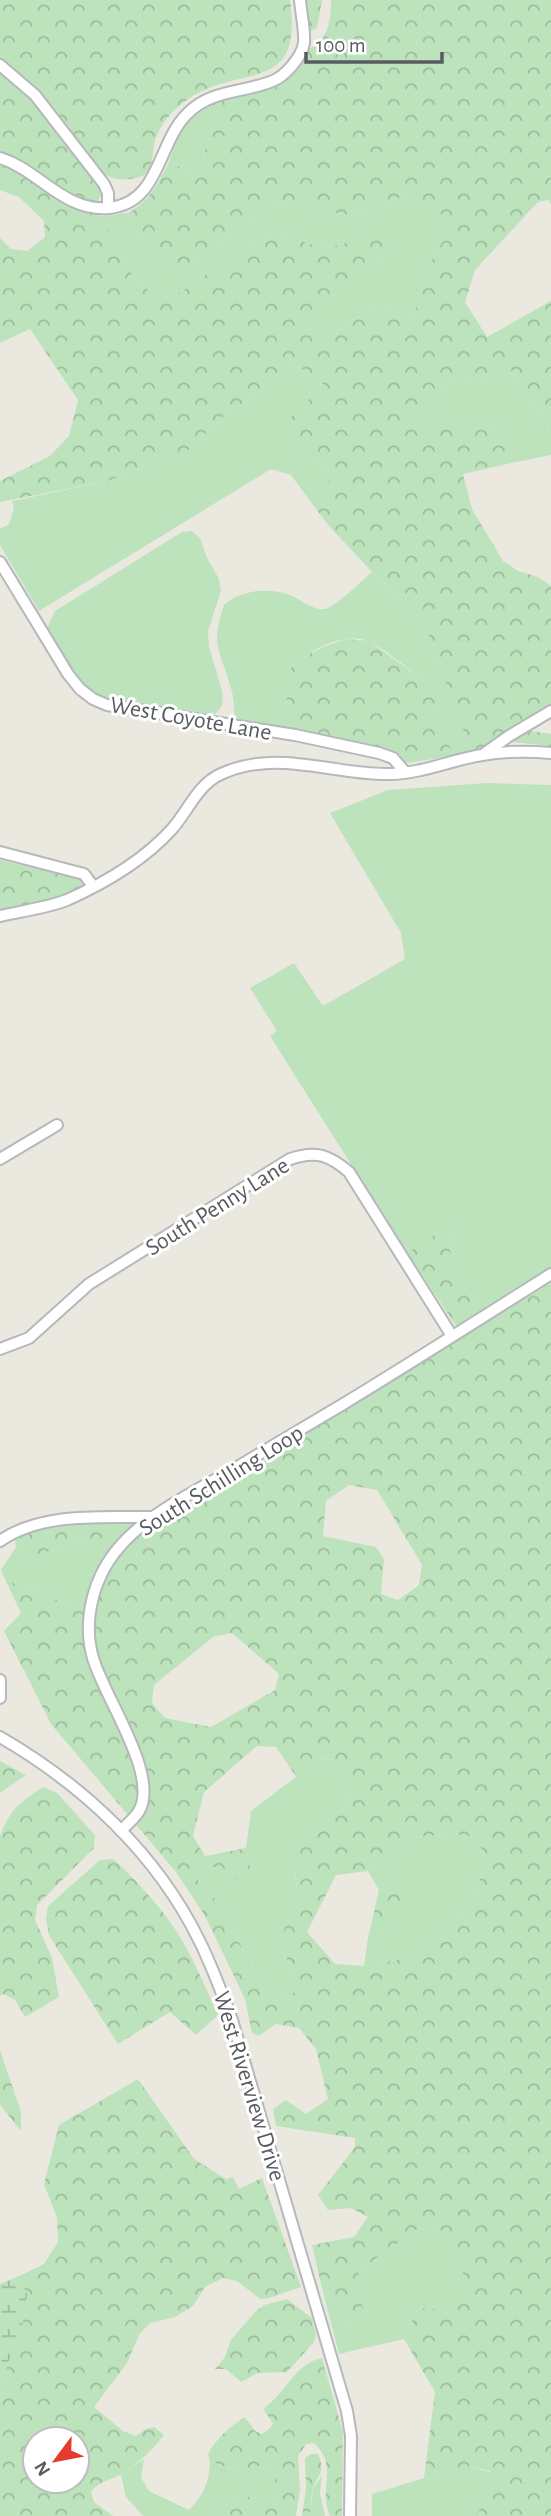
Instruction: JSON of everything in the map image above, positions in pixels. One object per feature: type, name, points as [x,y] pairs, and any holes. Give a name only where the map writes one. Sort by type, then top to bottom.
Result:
[{"type":"street","points":[[0,158],[16,163],[57,193],[76,204],[90,208],[120,206],[140,196],[153,178],[173,130],[193,107],[226,91],[272,82],[289,70],[304,45],[300,0]]},
{"type":"street","points":[[0,65],[35,95],[104,184],[108,193],[108,208]]},
{"type":"street","name":"West Coyote Lane","points":[[0,562],[68,674],[80,689],[93,699],[122,709],[295,736],[379,753],[393,758],[405,772]]},
{"type":"street","points":[[483,755],[551,711]]},
{"type":"street","points":[[0,916],[59,902],[93,886],[152,849],[173,828],[205,785],[219,775],[239,768],[303,762],[377,774],[405,772],[483,755],[513,752],[551,753]]},
{"type":"street","points":[[0,852],[84,874],[93,886]]},
{"type":"street","points":[[0,1159],[57,1125]]},
{"type":"street","name":"South Penny Lane","points":[[0,1349],[29,1338],[89,1284],[290,1159],[303,1154],[317,1154],[335,1160],[349,1172],[452,1336]]},
{"type":"street","name":"South Schilling Loop","points":[[121,1830],[139,1810],[144,1783],[137,1759],[92,1657],[89,1620],[96,1588],[109,1561],[126,1541],[154,1517],[551,1274]]},
{"type":"street","points":[[0,1541],[12,1532],[50,1522],[154,1517]]},
{"type":"street","points":[[0,1680],[0,1698]]},
{"type":"street","name":"West Riverview Drive","points":[[0,1737],[40,1760],[83,1792],[121,1830],[182,1909],[215,1974],[232,2020],[347,2411],[351,2436],[350,2516]]},
{"type":"green space","points":[[0,0],[290,0],[292,31],[287,52],[277,65],[262,73],[204,90],[180,105],[159,130],[147,172],[136,178],[120,179],[104,173],[50,106],[0,60]]},
{"type":"green space","points":[[305,0],[322,0],[317,28],[309,32]]},
{"type":"green space","points":[[331,0],[551,0],[551,204],[548,200],[538,202],[475,270],[465,302],[487,337],[551,301],[551,431],[508,366],[496,381],[488,383],[459,377],[446,384],[438,398],[421,412],[421,422],[426,426],[485,426],[504,435],[512,449],[507,464],[463,474],[472,509],[503,561],[551,586],[551,706],[485,748],[471,752],[428,633],[413,610],[372,572],[316,509],[329,482],[328,472],[288,435],[288,420],[323,385],[321,380],[288,361],[268,386],[224,416],[184,454],[108,481],[0,502],[0,481],[50,456],[69,436],[78,400],[30,329],[0,343],[0,238],[11,249],[27,251],[45,237],[44,221],[19,197],[0,190],[0,163],[20,171],[77,210],[101,216],[135,280],[158,297],[173,297],[267,234],[282,233],[313,245],[328,246],[353,240],[384,226],[392,239],[394,250],[366,269],[307,332],[318,338],[338,332],[368,312],[391,310],[413,318],[430,265],[447,237],[447,221],[433,205],[401,197],[359,214],[349,215],[284,204],[270,208],[191,263],[175,269],[157,259],[145,247],[128,213],[148,197],[169,162],[190,172],[202,164],[212,124],[210,105],[225,97],[277,87],[297,71],[306,50],[324,37]]},
{"type":"green space","points":[[0,71],[32,97],[100,186],[101,195],[98,201],[88,202],[67,195],[21,160],[0,153]]},
{"type":"green space","points":[[210,105],[212,124],[202,164],[190,172],[169,162],[183,129]]},
{"type":"green space","points":[[401,197],[433,205],[447,221],[447,237],[430,265],[413,318],[391,310],[368,312],[338,332],[318,338],[307,332],[311,325],[366,269],[394,250],[384,227],[344,243],[328,246],[313,245],[282,233],[267,234],[173,297],[158,297],[135,280],[101,216],[128,213],[145,247],[157,259],[175,269],[191,263],[270,208],[284,204],[349,215],[359,214]]},
{"type":"green space","points":[[288,361],[321,380],[323,385],[288,435],[328,472],[329,482],[316,509],[291,475],[271,469],[39,611],[0,545],[0,529],[9,524],[14,509],[12,501],[108,481],[184,454],[224,416],[268,386]]},
{"type":"green space","points":[[508,366],[551,431],[551,455],[507,464],[511,449],[504,435],[485,426],[426,426],[421,422],[421,412],[438,398],[446,384],[459,377],[488,383]]},
{"type":"green space","points":[[192,531],[200,538],[219,579],[221,591],[208,631],[209,647],[223,694],[222,706],[212,718],[109,700],[80,679],[59,650],[47,628],[55,611],[182,532]]},
{"type":"green space","points":[[372,572],[413,610],[428,633],[471,752],[453,756],[430,689],[423,680],[383,650],[359,639],[335,641],[323,646],[301,660],[285,676],[290,729],[235,722],[232,692],[217,639],[224,605],[247,593],[275,591],[315,608],[324,609],[338,602]]},
{"type":"green space","points":[[347,639],[369,641],[423,680],[430,689],[453,756],[407,763],[393,753],[290,729],[284,676],[297,662],[312,652]]},
{"type":"green space","points":[[530,731],[551,734],[551,746],[511,742]]},
{"type":"green space","points":[[487,783],[551,785],[551,1283],[504,1311],[474,1301],[451,1267],[450,1226],[407,1253],[270,1036],[277,1031],[250,988],[294,963],[323,1006],[405,959],[401,933],[330,813],[388,790]]},
{"type":"green space","points":[[0,860],[80,879],[86,885],[63,896],[0,910]]},
{"type":"green space","points":[[450,1225],[451,1267],[474,1301],[504,1311],[551,1283],[551,2516],[475,2516],[493,2490],[490,2471],[466,2466],[439,2480],[424,2478],[435,2392],[404,2339],[418,2308],[445,2310],[464,2278],[456,2244],[436,2226],[416,2230],[358,2272],[365,2327],[353,2329],[322,2288],[312,2245],[354,2237],[368,2217],[351,2208],[328,2210],[318,2195],[355,2147],[355,2138],[276,2126],[273,2109],[286,2100],[306,2114],[328,2099],[316,2049],[299,2028],[276,2024],[259,2036],[252,2033],[245,1999],[205,1916],[176,1872],[51,1724],[4,1631],[21,1613],[6,1581],[44,1592],[67,1606],[84,1603],[95,1569],[108,1554],[100,1543],[83,1540],[35,1556],[16,1547],[15,1537],[50,1526],[121,1522],[161,1525],[463,1336],[407,1253]],"holes":[[[349,1485],[377,1490],[422,1565],[419,1585],[398,1600],[381,1594],[384,1559],[376,1547],[323,1536],[326,1501]],[[232,1633],[279,1674],[275,1690],[211,1727],[165,1718],[152,1703],[154,1685],[213,1637]],[[257,1746],[276,1747],[297,1778],[318,1760],[335,1759],[352,1799],[329,1827],[302,1842],[295,1866],[297,1895],[279,1943],[299,1985],[289,1999],[274,1998],[257,1981],[223,1908],[197,1879],[203,1867],[222,1867],[232,1879],[245,1879],[250,1868],[246,1848],[205,1856],[193,1836],[204,1792]],[[452,1834],[470,1836],[484,1852],[478,1893],[442,1939],[410,1957],[364,1966],[335,1964],[307,1932],[336,1875],[368,1871],[417,1837]]]},
{"type":"green space","points":[[83,1540],[100,1543],[108,1554],[95,1569],[84,1603],[67,1606],[44,1592],[6,1581],[1,1570],[16,1547],[35,1556]]},
{"type":"green space","points":[[335,1759],[352,1799],[329,1827],[302,1842],[295,1866],[297,1895],[279,1943],[299,1985],[289,1999],[274,1998],[257,1981],[223,1908],[197,1879],[203,1867],[222,1867],[232,1878],[250,1868],[246,1848],[251,1811],[318,1760]]},
{"type":"green space","points":[[0,1761],[26,1775],[0,1793]]},
{"type":"green space","points":[[43,1787],[57,1793],[95,1835],[94,1848],[37,1905],[35,1920],[52,1958],[59,1997],[25,2017],[15,2000],[3,1994],[0,1996],[0,1836],[16,1807]]},
{"type":"green space","points":[[452,1834],[470,1836],[484,1852],[478,1893],[442,1939],[410,1957],[364,1966],[368,1938],[401,1921],[396,1887],[379,1890],[368,1871],[417,1837]]},
{"type":"green space","points":[[113,1859],[140,1885],[167,1918],[200,1976],[218,2015],[196,2035],[170,2012],[118,2044],[50,1937],[46,1920],[48,1906],[100,1860]]},
{"type":"green space","points":[[396,1887],[408,1904],[401,1921],[368,1938],[379,1890]]},
{"type":"green space","points":[[0,2050],[21,2112],[21,2131],[0,2105]]},
{"type":"green space","points":[[138,2079],[194,2159],[226,2179],[233,2177],[239,2189],[262,2178],[301,2287],[260,2299],[237,2281],[223,2278],[205,2287],[193,2306],[175,2317],[150,2323],[139,2335],[127,2363],[94,2407],[123,2431],[136,2436],[154,2427],[164,2435],[146,2456],[130,2469],[102,2483],[91,2492],[94,2502],[113,2516],[0,2516],[0,2402],[3,2378],[25,2315],[27,2294],[17,2277],[44,2264],[58,2242],[57,2218],[44,2184],[59,2125]]},
{"type":"green space","points":[[436,2226],[456,2244],[464,2278],[445,2311],[418,2308],[404,2339],[339,2354],[322,2288],[353,2329],[358,2272],[416,2230]]},
{"type":"green space","points":[[17,2277],[27,2294],[25,2315],[3,2378],[0,2402],[0,2284]]},
{"type":"green space","points":[[287,2299],[312,2318],[316,2335],[314,2342],[287,2372],[258,2373],[241,2382],[226,2369],[215,2369],[225,2357],[231,2340],[256,2311],[264,2305]]},
{"type":"green space","points":[[322,2358],[343,2432],[342,2516],[330,2516],[326,2497],[326,2461],[314,2443],[306,2444],[298,2456],[300,2490],[296,2516],[222,2516],[224,2507],[241,2495],[268,2502],[278,2500],[281,2493],[270,2469],[259,2466],[236,2471],[210,2461],[208,2454],[215,2442],[245,2417],[255,2431],[262,2434],[270,2428],[273,2423],[263,2409],[297,2372]]},
{"type":"green space","points":[[318,2454],[321,2471],[312,2492],[310,2516],[302,2516],[306,2488],[305,2458]]},
{"type":"green space","points":[[144,2459],[141,2478],[149,2491],[189,2510],[205,2488],[210,2461],[235,2471],[259,2466],[270,2469],[281,2493],[278,2500],[268,2502],[241,2495],[224,2507],[222,2516],[143,2516],[126,2497],[121,2475]]},
{"type":"green space","points":[[466,2466],[490,2472],[494,2490],[475,2516],[372,2516],[372,2494],[424,2478],[439,2480]]},
{"type":"green space","points":[[322,2475],[320,2493],[325,2516],[310,2516],[313,2489]]}]
